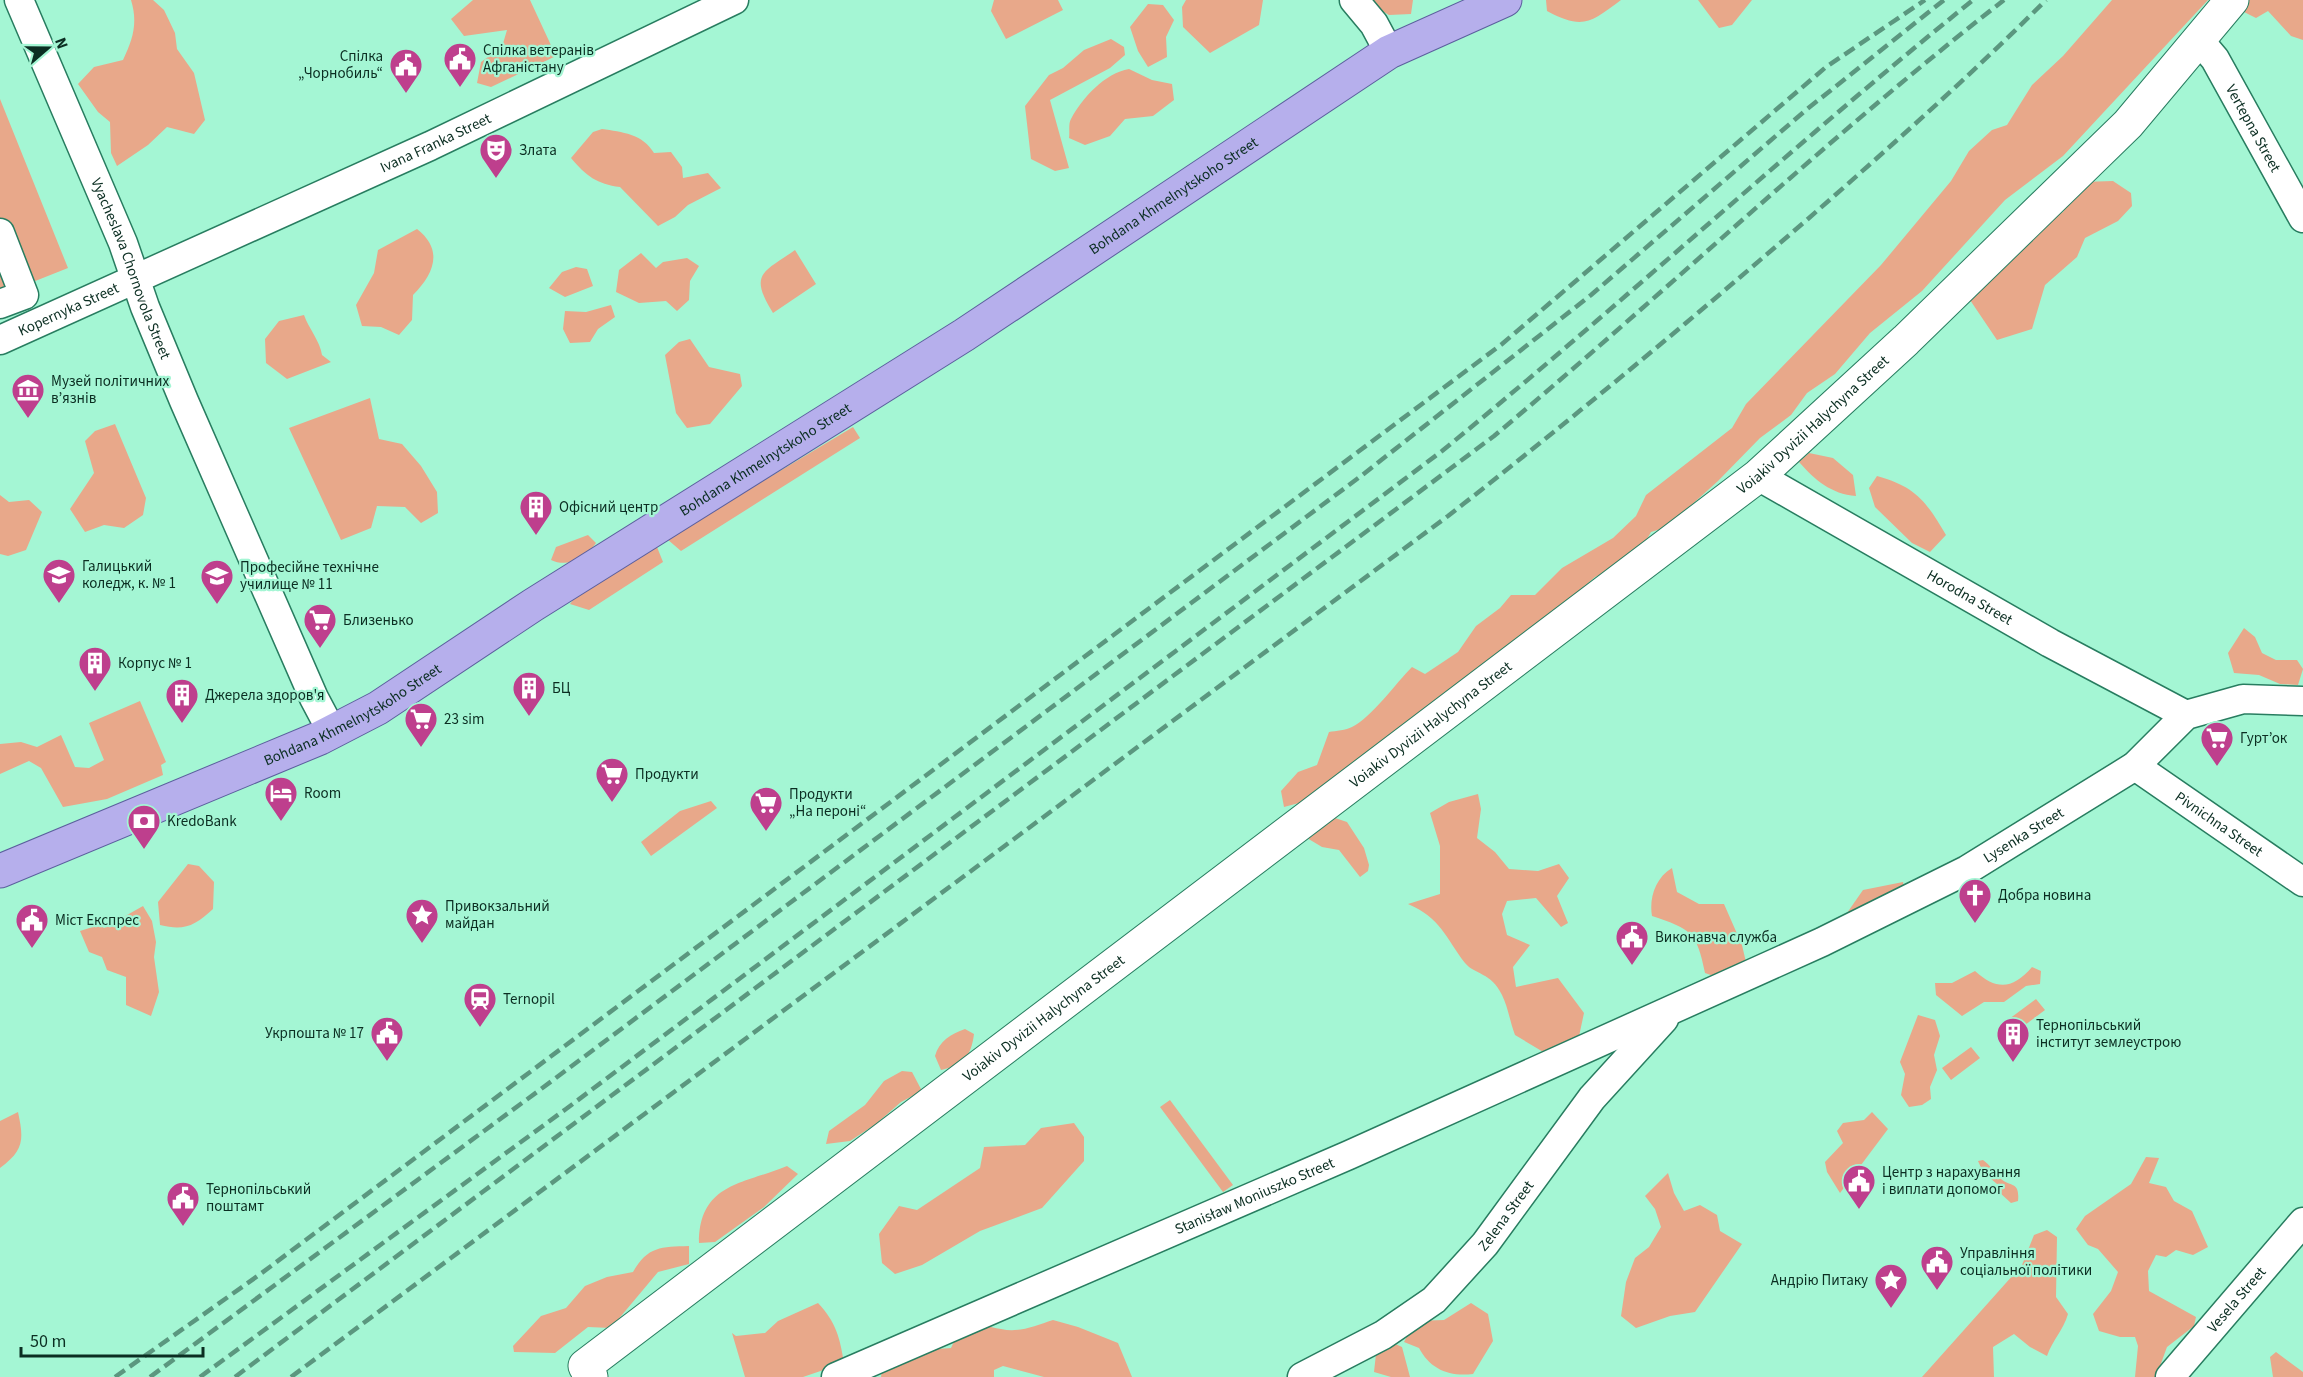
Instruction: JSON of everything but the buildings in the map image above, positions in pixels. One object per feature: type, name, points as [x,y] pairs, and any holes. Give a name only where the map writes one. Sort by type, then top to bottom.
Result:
[{"type":"main road","name":"Bohdana Khmelnytskoho Street","points":[[0,871],[332,732],[378,708],[532,605],[964,335],[1389,52],[1505,0]]},
{"type":"main road","name":"Voiakiv Dyvizii Halychyna Street","points":[[581,1373],[1758,476],[1906,340],[2120,133],[2232,0]]},
{"type":"street","name":"Vyacheslava Chornovola Street","points":[[19,0],[136,279],[184,401],[314,698],[332,732]]},
{"type":"street","name":"Ivana Franka Street","points":[[136,279],[419,150],[734,0]]},
{"type":"street","points":[[1354,0],[1374,24],[1389,52]]},
{"type":"street","name":"Vertepna Street","points":[[2199,40],[2215,59],[2303,218]]},
{"type":"street","points":[[0,233],[24,295],[0,304]]},
{"type":"street","name":"Kopernyka Street","points":[[0,340],[136,279]]},
{"type":"street","name":"Horodna Street","points":[[1758,476],[2050,643],[2186,715]]},
{"type":"street","name":"Lysenka Street","points":[[1672,1011],[1802,952],[1967,870],[2135,766],[2186,715],[2243,699],[2303,701]]},
{"type":"street","name":"Pivnichna Street","points":[[2135,766],[2303,882]]},
{"type":"street","name":"Stanisław Moniuszko Street","points":[[836,1377],[1349,1155],[1672,1011]]},
{"type":"street","name":"Zelena Street","points":[[1302,1377],[1383,1335],[1434,1300],[1485,1244],[1592,1098],[1672,1011]]},
{"type":"street","name":"Vesela Street","points":[[2170,1377],[2303,1222]]},
{"type":"shaded area","points":[[131,0],[153,0],[164,10],[175,33],[177,49],[194,73],[205,120],[194,134],[167,127],[148,145],[117,166],[111,153],[110,122],[98,112],[78,84],[94,67],[123,60],[133,31],[134,16]]},
{"type":"shaded area","points":[[473,0],[530,0],[556,56],[491,87],[477,83],[481,62],[502,47],[507,30],[464,36],[451,19]]},
{"type":"shaded area","points":[[994,0],[1058,0],[1063,10],[1006,39],[991,11]]},
{"type":"shaded area","points":[[1186,0],[1263,0],[1259,25],[1210,53],[1183,27],[1182,7]]},
{"type":"shaded area","points":[[1364,0],[1413,0],[1411,14],[1389,15]]},
{"type":"shaded area","points":[[1546,0],[1621,0],[1593,19],[1578,22],[1569,21],[1547,11]]},
{"type":"shaded area","points":[[1698,0],[1752,0],[1732,25],[1719,28]]},
{"type":"shaded area","points":[[2112,0],[2208,0],[2063,156],[2005,200],[1922,291],[1870,333],[1835,374],[1807,393],[1791,415],[1760,438],[1718,481],[1667,527],[1651,532],[1636,559],[1595,577],[1554,614],[1310,800],[1284,807],[1281,791],[1298,772],[1317,765],[1329,732],[1347,729],[1359,722],[1375,708],[1412,667],[1425,674],[1458,652],[1476,626],[1500,608],[1511,595],[1535,595],[1562,568],[1613,538],[1636,516],[1646,495],[1732,428],[1746,404],[1881,265],[1951,181],[1969,151],[1992,130],[2007,125],[2032,85],[2063,56]]},
{"type":"shaded area","points":[[2239,0],[2303,0],[2303,40],[2291,36],[2268,11],[2256,18],[2242,11]]},
{"type":"shaded area","points":[[1148,4],[1163,5],[1174,20],[1166,37],[1167,57],[1148,67],[1138,51],[1130,27]]},
{"type":"shaded area","points":[[1111,39],[1124,47],[1125,55],[1110,68],[1050,100],[1069,168],[1055,171],[1031,159],[1025,106],[1049,75],[1063,68],[1084,50]]},
{"type":"shaded area","points":[[1129,69],[1152,80],[1172,84],[1174,100],[1153,116],[1125,119],[1110,136],[1085,145],[1069,138],[1070,121],[1088,95],[1103,81],[1120,71]]},
{"type":"shaded area","points":[[0,99],[68,268],[0,295]]},
{"type":"shaded area","points":[[602,129],[638,138],[654,153],[671,152],[682,167],[683,178],[708,173],[721,188],[688,205],[675,217],[658,226],[620,187],[592,178],[571,158],[593,132]]},
{"type":"shaded area","points":[[2113,181],[2131,193],[2132,206],[2118,221],[2085,238],[2077,257],[2045,285],[2032,329],[1997,340],[1970,300],[1995,247],[2063,212],[2082,182]]},
{"type":"shaded area","points":[[417,229],[431,245],[433,262],[426,279],[413,295],[412,320],[399,335],[381,327],[362,326],[356,305],[374,273],[378,250]]},
{"type":"shaded area","points":[[795,250],[816,284],[773,313],[762,290],[763,276],[774,264]]},
{"type":"shaded area","points":[[641,253],[656,268],[663,262],[687,258],[699,266],[690,281],[689,300],[677,311],[666,301],[639,303],[616,292],[619,270]]},
{"type":"shaded area","points":[[576,267],[587,269],[593,286],[565,297],[549,288],[562,272]]},
{"type":"shaded area","points":[[611,305],[615,317],[598,329],[590,342],[570,343],[563,329],[565,311],[586,312]]},
{"type":"shaded area","points":[[304,315],[322,355],[331,362],[287,379],[266,363],[265,339],[279,321]]},
{"type":"shaded area","points":[[690,339],[709,367],[740,374],[742,386],[710,424],[687,428],[676,413],[665,355],[679,342]]},
{"type":"shaded area","points":[[370,398],[379,439],[402,444],[421,466],[437,492],[438,513],[421,523],[405,507],[377,506],[371,528],[341,540],[289,428]]},
{"type":"shaded area","points":[[115,424],[146,498],[143,515],[124,528],[104,525],[85,532],[70,509],[94,473],[85,441],[95,431]]},
{"type":"shaded area","points":[[853,427],[860,438],[681,551],[667,539]]},
{"type":"shaded area","points":[[1809,453],[1833,458],[1853,475],[1856,496],[1831,489],[1811,475],[1799,462]]},
{"type":"shaded area","points":[[1877,476],[1901,485],[1926,504],[1946,535],[1930,552],[1912,543],[1875,507],[1869,488]]},
{"type":"shaded area","points":[[0,495],[9,502],[29,500],[42,512],[26,550],[8,556],[0,554]]},
{"type":"shaded area","points":[[588,535],[596,543],[582,557],[564,563],[551,560],[556,547]]},
{"type":"shaded area","points":[[657,547],[663,562],[589,610],[570,604],[583,587]]},
{"type":"shaded area","points":[[2244,628],[2255,637],[2262,653],[2276,660],[2297,660],[2303,669],[2298,685],[2280,684],[2259,675],[2234,673],[2228,653]]},
{"type":"shaded area","points":[[140,701],[166,762],[161,765],[163,775],[107,799],[63,807],[41,768],[29,761],[0,774],[0,744],[21,742],[37,747],[61,735],[75,767],[89,768],[104,760],[89,723]]},
{"type":"shaded area","points":[[1478,794],[1481,809],[1477,838],[1495,852],[1509,869],[1538,871],[1559,864],[1569,878],[1557,896],[1568,923],[1561,927],[1536,898],[1507,901],[1502,914],[1507,935],[1530,945],[1513,967],[1516,987],[1558,978],[1584,1013],[1578,1041],[1550,1056],[1515,1035],[1506,1004],[1498,988],[1488,978],[1465,963],[1428,915],[1408,904],[1440,894],[1440,846],[1430,813],[1449,802]]},
{"type":"shaded area","points":[[711,801],[717,808],[651,856],[641,842],[680,811]]},
{"type":"shaded area","points":[[1332,817],[1347,822],[1364,848],[1369,865],[1368,871],[1360,877],[1339,850],[1322,847],[1307,838]]},
{"type":"shaded area","points":[[188,864],[199,866],[214,882],[213,909],[189,926],[160,925],[158,902]]},
{"type":"shaded area","points":[[1672,868],[1677,892],[1699,904],[1724,904],[1742,945],[1748,971],[1728,981],[1705,973],[1699,949],[1690,934],[1676,925],[1652,916],[1651,903],[1654,889],[1661,877]]},
{"type":"shaded area","points":[[1903,882],[1906,895],[1844,922],[1847,913],[1863,890]]},
{"type":"shaded area","points":[[143,906],[152,921],[156,942],[154,957],[159,992],[151,1016],[126,1005],[126,977],[107,970],[102,957],[89,952],[80,931],[99,925],[104,928]]},
{"type":"shaded area","points":[[2032,967],[2041,971],[2040,984],[2026,986],[2004,1002],[1984,1002],[1962,1016],[1936,995],[1935,983],[1952,983],[1975,971],[1991,982],[2005,985],[2018,980]]},
{"type":"shaded area","points":[[2036,999],[2045,1010],[2013,1034],[2005,1022]]},
{"type":"shaded area","points":[[1918,1015],[1935,1020],[1940,1036],[1934,1055],[1937,1070],[1930,1087],[1931,1099],[1922,1105],[1909,1107],[1901,1095],[1905,1074],[1900,1062]]},
{"type":"shaded area","points":[[965,1029],[974,1034],[971,1049],[965,1059],[955,1066],[941,1070],[935,1056],[939,1046],[950,1036]]},
{"type":"shaded area","points":[[1971,1047],[1980,1058],[1951,1080],[1942,1068]]},
{"type":"shaded area","points":[[902,1071],[912,1072],[922,1091],[901,1102],[876,1124],[850,1141],[826,1144],[829,1131],[865,1105],[884,1081]]},
{"type":"shaded area","points":[[1170,1100],[1233,1185],[1223,1192],[1160,1107]]},
{"type":"shaded area","points":[[18,1112],[21,1130],[20,1144],[14,1156],[0,1168],[0,1121]]},
{"type":"shaded area","points":[[1872,1112],[1888,1129],[1840,1193],[1827,1172],[1825,1162],[1843,1143],[1837,1131],[1843,1123],[1864,1120]]},
{"type":"shaded area","points":[[1074,1123],[1084,1137],[1084,1161],[1042,1208],[980,1231],[922,1265],[895,1274],[882,1263],[879,1234],[899,1206],[917,1210],[980,1168],[984,1147],[1025,1145],[1041,1128]]},
{"type":"shaded area","points":[[2146,1157],[2159,1158],[2149,1183],[2166,1187],[2174,1201],[2192,1211],[2208,1247],[2193,1255],[2176,1250],[2166,1257],[2156,1255],[2148,1271],[2149,1291],[2196,1317],[2194,1326],[2167,1347],[2156,1377],[2135,1377],[2138,1346],[2135,1337],[2120,1337],[2099,1331],[2093,1314],[2111,1291],[2118,1272],[2098,1249],[2088,1245],[2076,1229],[2085,1216],[2131,1184]]},
{"type":"shaded area","points":[[1983,1160],[2000,1178],[2016,1187],[2018,1201],[2011,1203],[1999,1192],[1997,1184],[1983,1172],[1978,1161]]},
{"type":"shaded area","points":[[787,1166],[798,1174],[764,1207],[715,1242],[699,1243],[701,1223],[707,1208],[716,1197],[740,1182]]},
{"type":"shaded area","points":[[1668,1173],[1674,1193],[1684,1211],[1700,1205],[1717,1215],[1720,1231],[1742,1244],[1695,1312],[1670,1316],[1636,1328],[1621,1316],[1626,1282],[1635,1258],[1649,1247],[1661,1227],[1655,1209],[1645,1196]]},
{"type":"shaded area","points":[[2047,1230],[2057,1237],[2056,1297],[2068,1314],[2047,1356],[2030,1347],[2014,1334],[1993,1347],[1994,1377],[1922,1377],[2022,1265],[2034,1235]]},
{"type":"shaded area","points":[[689,1246],[689,1264],[658,1272],[611,1328],[588,1327],[555,1353],[514,1352],[513,1346],[541,1316],[566,1308],[585,1286],[607,1277],[633,1272],[644,1257],[656,1250]]},
{"type":"shaded area","points":[[818,1303],[836,1331],[844,1363],[803,1377],[745,1377],[732,1333],[736,1336],[765,1333],[778,1321]]},
{"type":"shaded area","points":[[1471,1303],[1488,1314],[1493,1341],[1473,1374],[1448,1373],[1441,1370],[1423,1355],[1419,1348],[1404,1342],[1415,1321],[1444,1320]]},
{"type":"shaded area","points":[[1053,1320],[1118,1343],[1132,1377],[1044,1377],[1003,1366],[994,1370],[994,1377],[881,1377],[883,1361],[924,1350],[951,1348],[963,1322],[1014,1330]]},
{"type":"shaded area","points":[[1389,1341],[1402,1347],[1410,1377],[1391,1377],[1374,1372],[1376,1354]]},
{"type":"shaded area","points":[[2276,1352],[2303,1372],[2303,1377],[2273,1377],[2270,1357]]},
{"type":"railway","points":[[115,1377],[259,1275],[1502,344],[1826,67],[1925,0]]},
{"type":"railway","points":[[150,1377],[541,1089],[1361,476],[1591,295],[1806,110],[1944,0]]},
{"type":"railway","points":[[200,1377],[566,1109],[1442,451],[1839,111],[1973,0]]},
{"type":"railway","points":[[235,1377],[1494,436],[1810,160],[2004,0]]},
{"type":"railway","points":[[291,1377],[1448,516],[1630,369],[1809,218],[1959,84],[2046,0]]},
{"type":"place","name":"Спілка ветеранів Афганістану","points":[[460,88]]},
{"type":"place","name":"Спілка „Чорнобиль“","points":[[406,94]]},
{"type":"place","name":"Злата","points":[[496,179]]},
{"type":"place","name":"Музей політичних в’язнів","points":[[28,419]]},
{"type":"place","name":"Офісний центр","points":[[536,536]]},
{"type":"place","name":"Галицький коледж, к. № 1","points":[[59,604]]},
{"type":"place","name":"Професійне технічне училище № 11","points":[[217,605]]},
{"type":"place","name":"Близенько","points":[[320,649]]},
{"type":"place","name":"Корпус № 1","points":[[95,692]]},
{"type":"place","name":"БЦ","points":[[529,717]]},
{"type":"place","name":"Джерела здоров'я","points":[[182,724]]},
{"type":"place","name":"23 sim","points":[[421,748]]},
{"type":"place","name":"Гурт’ок","points":[[2217,767]]},
{"type":"place","name":"Продукти","points":[[612,803]]},
{"type":"place","name":"Room","points":[[281,822]]},
{"type":"place","name":"Продукти „На пероні“","points":[[766,832]]},
{"type":"place","name":"KredoBank","points":[[144,850]]},
{"type":"place","name":"Добра новина","points":[[1975,924]]},
{"type":"place","name":"Привокзальний майдан","points":[[422,944]]},
{"type":"place","name":"Міст Експрес","points":[[32,949]]},
{"type":"place","name":"Виконавча служба","points":[[1632,966]]},
{"type":"place","name":"Ternopil","points":[[480,1028]]},
{"type":"place","name":"Укрпошта № 17","points":[[387,1062]]},
{"type":"place","name":"Тернопільський інститут землеустрою","points":[[2013,1063]]},
{"type":"place","name":"Центр з нарахування і виплати допомог","points":[[1859,1210]]},
{"type":"place","name":"Тернопільський поштамт","points":[[183,1227]]},
{"type":"place","name":"Управління соціальної політики","points":[[1937,1291]]},
{"type":"place","name":"Андрію Питаку","points":[[1891,1309]]}]
